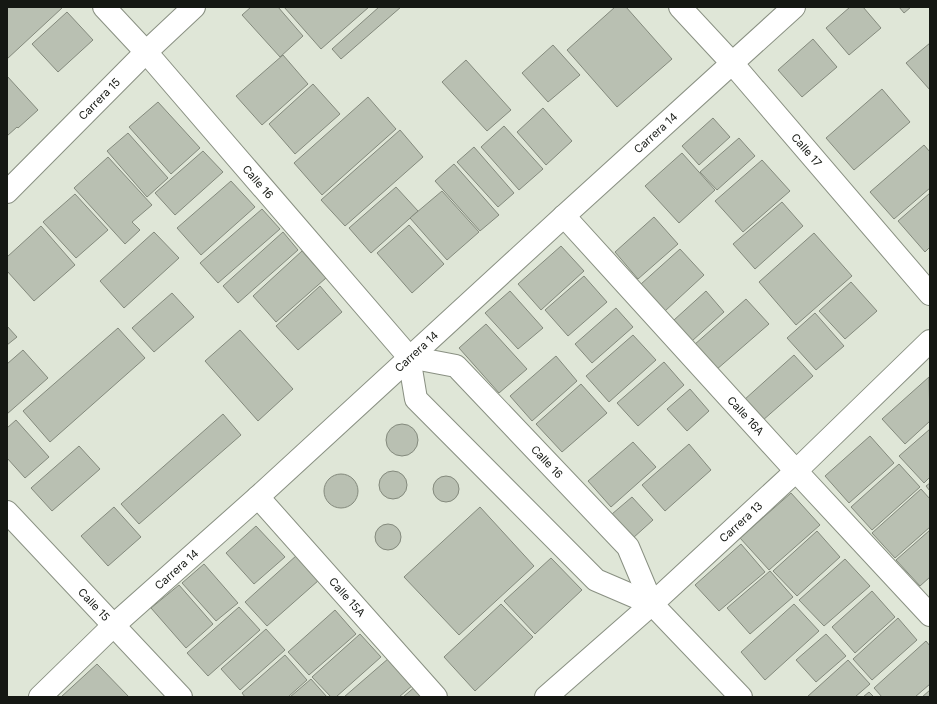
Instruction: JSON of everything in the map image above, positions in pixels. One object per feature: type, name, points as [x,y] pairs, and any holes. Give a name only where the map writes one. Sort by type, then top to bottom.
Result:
[{"type":"street","name":"Calle 16","points":[[104,7],[146,52],[409,358],[416,399],[596,580],[652,604]]},
{"type":"street","name":"Carrera 15","points":[[7,192],[146,52],[194,7]]},
{"type":"street","name":"Calle 17","points":[[680,7],[732,63],[930,294]]},
{"type":"street","name":"Carrera 14","points":[[40,697],[114,625],[258,497],[794,7]]},
{"type":"street","name":"Calle 16A","points":[[564,216],[796,471],[930,615]]},
{"type":"street","name":"Carrera 13","points":[[546,697],[652,604],[796,471],[930,341]]},
{"type":"street","name":"Calle 16","points":[[409,358],[456,366],[628,547],[652,604],[740,697]]},
{"type":"street","name":"Calle 15A","points":[[258,497],[436,697]]},
{"type":"street","name":"Calle 15","points":[[7,512],[181,697]]},
{"type":"building","points":[[7,7],[61,7],[62,8],[7,59]]},
{"type":"building","points":[[251,7],[278,7],[303,36],[280,57],[242,15]]},
{"type":"building","points":[[284,7],[369,7],[321,49]]},
{"type":"building","points":[[379,7],[401,7],[341,59],[332,49]]},
{"type":"building","points":[[615,7],[626,7],[672,59],[617,107],[567,50]]},
{"type":"building","points":[[850,7],[863,7],[881,28],[849,55],[826,28]]},
{"type":"building","points":[[899,7],[911,7],[904,13]]},
{"type":"building","points":[[67,12],[93,40],[58,72],[32,44]]},
{"type":"building","points":[[813,39],[837,67],[802,97],[778,70]]},
{"type":"building","points":[[930,43],[930,90],[906,63]]},
{"type":"building","points":[[553,45],[580,75],[548,102],[522,73]]},
{"type":"building","points":[[283,55],[308,84],[262,125],[236,96]]},
{"type":"building","points":[[466,60],[511,110],[487,131],[442,82]]},
{"type":"building","points":[[7,76],[38,110],[7,136]]},
{"type":"building","points":[[313,84],[340,114],[295,154],[269,124]]},
{"type":"building","points":[[882,89],[910,122],[854,170],[826,138]]},
{"type":"building","points":[[368,97],[396,129],[322,195],[294,163]]},
{"type":"building","points":[[158,102],[200,148],[171,174],[129,127]]},
{"type":"building","points":[[543,108],[572,141],[546,165],[517,132]]},
{"type":"building","points":[[713,118],[730,137],[699,165],[682,146]]},
{"type":"building","points":[[504,126],[543,169],[519,190],[481,147]]},
{"type":"building","points":[[400,130],[423,157],[345,226],[321,200]]},
{"type":"building","points":[[128,133],[168,178],[147,197],[107,151]]},
{"type":"building","points":[[739,138],[755,156],[717,190],[700,172]]},
{"type":"building","points":[[924,145],[930,152],[930,188],[894,219],[870,192]]},
{"type":"building","points":[[474,147],[514,193],[498,207],[457,162]]},
{"type":"building","points":[[203,151],[223,172],[175,215],[155,193]]},
{"type":"building","points":[[682,153],[715,190],[679,223],[645,186]]},
{"type":"building","points":[[108,157],[152,205],[132,222],[140,230],[125,244],[74,188]]},
{"type":"building","points":[[762,160],[790,191],[743,232],[715,201]]},
{"type":"building","points":[[454,164],[499,215],[480,231],[435,181]]},
{"type":"building","points":[[231,181],[255,207],[201,255],[177,228]]},
{"type":"building","points":[[396,187],[418,211],[371,253],[349,228]]},
{"type":"building","points":[[442,191],[479,232],[447,260],[410,218]]},
{"type":"building","points":[[930,193],[930,247],[925,252],[898,221]]},
{"type":"building","points":[[75,194],[108,230],[76,258],[43,222]]},
{"type":"building","points":[[782,202],[803,226],[755,269],[733,244]]},
{"type":"building","points":[[262,209],[280,229],[218,283],[200,263]]},
{"type":"building","points":[[654,217],[678,244],[638,279],[615,252]]},
{"type":"building","points":[[409,225],[444,264],[412,293],[377,253]]},
{"type":"building","points":[[41,226],[75,265],[34,301],[7,271],[7,257]]},
{"type":"building","points":[[154,232],[179,258],[124,308],[100,281]]},
{"type":"building","points":[[283,232],[298,250],[238,303],[223,286]]},
{"type":"building","points":[[814,233],[852,276],[796,325],[759,282]]},
{"type":"building","points":[[561,246],[584,271],[541,310],[518,284]]},
{"type":"building","points":[[680,249],[704,275],[665,311],[641,284]]},
{"type":"building","points":[[302,251],[326,278],[276,322],[253,296]]},
{"type":"building","points":[[584,276],[607,302],[568,336],[545,310]]},
{"type":"building","points":[[851,282],[877,311],[845,339],[819,311]]},
{"type":"building","points":[[320,286],[342,312],[298,350],[276,326]]},
{"type":"building","points":[[510,291],[543,328],[518,349],[485,313]]},
{"type":"building","points":[[706,291],[724,312],[692,341],[674,320]]},
{"type":"building","points":[[172,293],[194,317],[154,352],[132,328]]},
{"type":"building","points":[[746,299],[769,324],[716,370],[694,345]]},
{"type":"building","points":[[616,308],[633,327],[592,363],[575,344]]},
{"type":"building","points":[[815,313],[844,346],[816,370],[787,338]]},
{"type":"building","points":[[486,324],[527,369],[499,393],[459,348]]},
{"type":"building","points":[[7,326],[17,337],[7,345]]},
{"type":"building","points":[[118,328],[145,358],[50,442],[23,411]]},
{"type":"building","points":[[240,330],[293,389],[258,421],[205,361]]},
{"type":"building","points":[[633,335],[656,360],[609,402],[586,376]]},
{"type":"building","points":[[23,350],[48,378],[7,414],[7,364]]},
{"type":"building","points":[[794,355],[813,376],[762,421],[744,400]]},
{"type":"building","points":[[556,356],[577,381],[532,421],[510,396]]},
{"type":"building","points":[[664,362],[684,385],[638,426],[617,403]]},
{"type":"building","points":[[929,377],[930,421],[905,444],[882,419]]},
{"type":"building","points":[[581,384],[607,413],[562,452],[536,424]]},
{"type":"building","points":[[690,389],[709,411],[687,431],[667,409]]},
{"type":"building","points":[[223,414],[241,435],[139,524],[121,504]]},
{"type":"building","points":[[16,420],[49,457],[25,478],[7,458],[7,428]]},
{"type":"building","points":[[399,424],[405,424],[415,431],[418,440],[417,446],[411,453],[405,456],[399,456],[389,449],[386,443],[386,437],[393,427]]},
{"type":"building","points":[[930,429],[930,477],[924,483],[899,456]]},
{"type":"building","points":[[870,436],[894,463],[849,503],[825,476]]},
{"type":"building","points":[[633,442],[656,467],[611,507],[588,481]]},
{"type":"building","points":[[689,444],[711,470],[665,511],[642,485]]},
{"type":"building","points":[[79,446],[100,469],[52,511],[31,488]]},
{"type":"building","points":[[899,464],[920,487],[872,530],[851,507]]},
{"type":"building","points":[[393,471],[403,475],[407,485],[403,495],[393,499],[383,495],[379,485],[383,475]]},
{"type":"building","points":[[338,474],[344,474],[353,479],[357,485],[357,497],[353,503],[344,508],[338,508],[329,503],[324,494],[324,488],[329,479]]},
{"type":"building","points":[[446,476],[455,480],[459,489],[455,498],[446,502],[437,498],[433,489],[437,480]]},
{"type":"building","points":[[930,483],[930,491],[926,486]]},
{"type":"building","points":[[921,489],[930,499],[930,527],[895,558],[872,533]]},
{"type":"building","points":[[791,493],[820,525],[769,570],[740,538]]},
{"type":"building","points":[[632,497],[653,520],[633,538],[612,514]]},
{"type":"building","points":[[114,507],[141,537],[108,566],[81,536]]},
{"type":"building","points":[[480,507],[534,566],[459,635],[404,577]]},
{"type":"building","points":[[388,524],[397,528],[401,537],[397,546],[388,550],[379,546],[375,537],[379,528]]},
{"type":"building","points":[[256,526],[285,557],[254,584],[226,553]]},
{"type":"building","points":[[930,530],[930,577],[920,586],[896,560]]},
{"type":"building","points":[[817,531],[840,557],[797,596],[773,571]]},
{"type":"building","points":[[741,544],[765,572],[719,611],[695,585]]},
{"type":"building","points":[[297,555],[319,580],[267,626],[245,602]]},
{"type":"building","points":[[551,558],[582,590],[535,634],[504,601]]},
{"type":"building","points":[[845,559],[870,586],[824,626],[799,600]]},
{"type":"building","points":[[204,564],[238,603],[216,621],[182,583]]},
{"type":"building","points":[[770,571],[793,597],[750,634],[727,608]]},
{"type":"building","points":[[179,585],[213,624],[186,648],[151,608]]},
{"type":"building","points":[[872,591],[895,617],[855,653],[832,627]]},
{"type":"building","points":[[501,604],[533,637],[475,691],[444,657]]},
{"type":"building","points":[[794,604],[819,631],[765,680],[741,652]]},
{"type":"building","points":[[239,607],[260,630],[208,676],[187,653]]},
{"type":"building","points":[[335,610],[356,634],[309,675],[288,652]]},
{"type":"building","points":[[898,618],[917,640],[872,680],[853,659]]},
{"type":"building","points":[[266,629],[285,650],[240,690],[221,669]]},
{"type":"building","points":[[360,634],[381,657],[336,697],[331,697],[312,677]]},
{"type":"building","points":[[826,634],[846,656],[816,682],[796,660]]},
{"type":"building","points":[[926,641],[930,646],[930,684],[915,697],[882,697],[874,688]]},
{"type":"building","points":[[285,655],[307,680],[288,697],[245,697],[242,693]]},
{"type":"building","points":[[389,658],[413,685],[399,697],[344,697]]},
{"type":"building","points":[[848,660],[870,684],[855,697],[807,697]]},
{"type":"building","points":[[97,664],[129,697],[61,697]]},
{"type":"building","points":[[311,679],[327,697],[290,697]]},
{"type":"building","points":[[416,686],[426,697],[403,697]]},
{"type":"building","points":[[930,690],[930,697],[922,697]]},
{"type":"building","points":[[869,692],[874,697],[863,697]]}]
